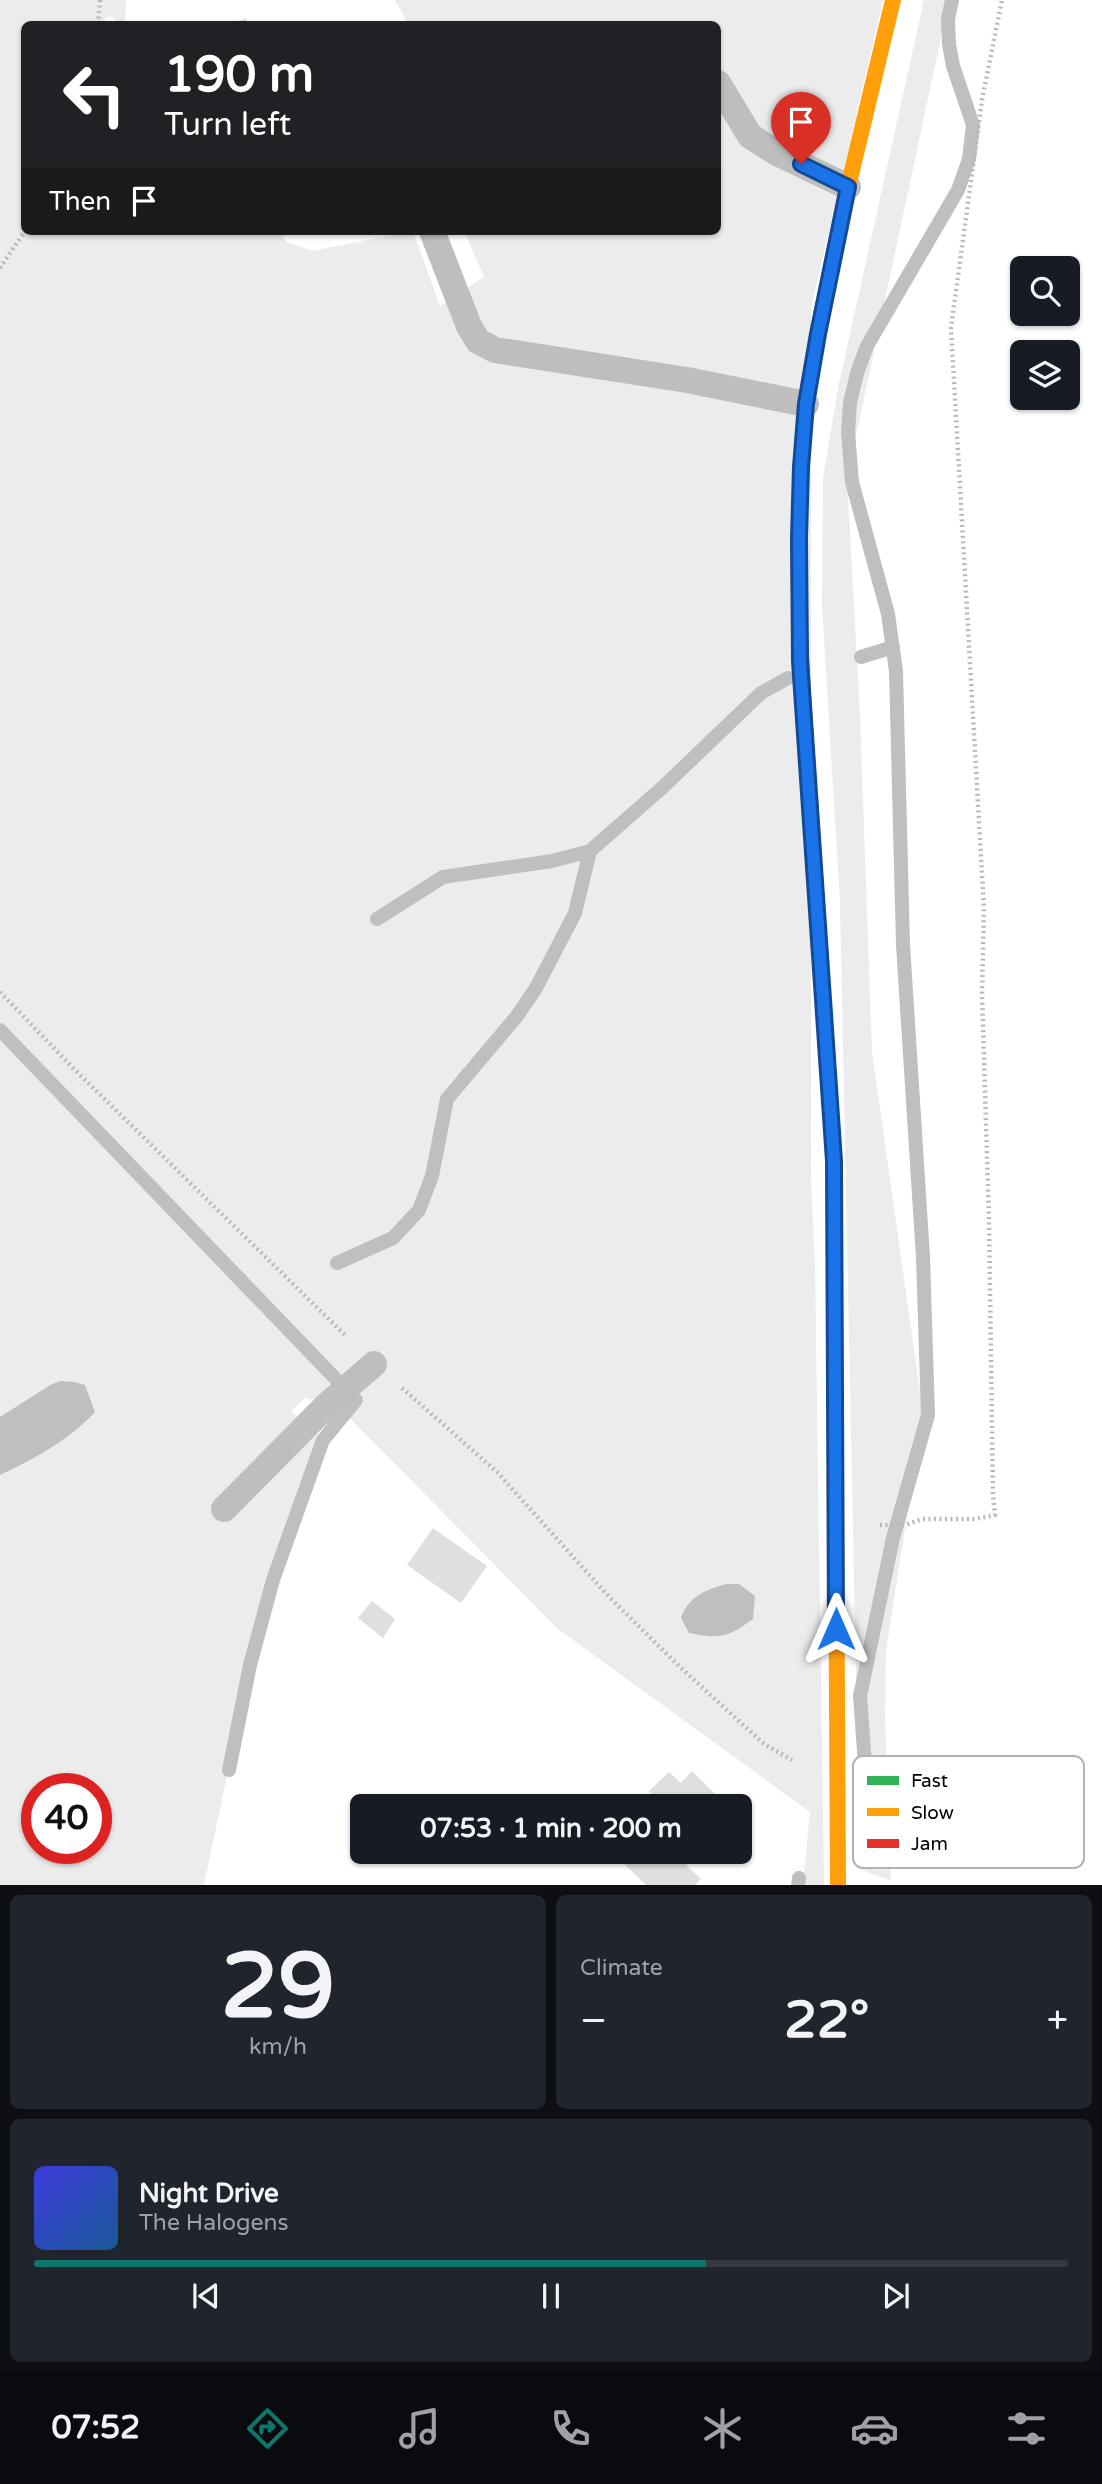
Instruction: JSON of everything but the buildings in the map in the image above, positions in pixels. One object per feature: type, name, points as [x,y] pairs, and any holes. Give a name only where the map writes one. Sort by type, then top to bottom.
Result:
[{"type":"street","points":[[838,1885],[834,1161],[800,661],[801,467],[806,404],[818,334],[848,187],[893,0]]},
{"type":"lane","points":[[721,88],[750,136],[777,153],[848,187]]},
{"type":"lane","points":[[434,235],[469,326],[478,341],[495,350],[687,380],[806,404]]},
{"type":"lane","points":[[224,1509],[327,1405],[374,1364]]},
{"type":"path","points":[[98,21],[100,0]]},
{"type":"path","points":[[886,1524],[905,1524],[922,1519],[975,1519],[995,1515],[982,993],[984,909],[951,328],[982,100],[1002,0]]},
{"type":"path","points":[[0,268],[23,235]]},
{"type":"path","points":[[0,992],[72,1067],[374,1364],[497,1472],[610,1598],[723,1708],[764,1744],[826,1778],[837,1780]]},
{"type":"shaded area","points":[[0,0],[126,0],[125,21],[117,21],[112,17],[105,18],[106,21],[21,21],[21,235],[282,235],[286,242],[313,251],[393,235],[414,235],[440,306],[484,277],[466,235],[721,235],[721,21],[406,21],[395,0],[883,0],[811,308],[811,1177],[815,1266],[824,1885],[803,1885],[810,1812],[558,1629],[325,1393],[312,1400],[305,1398],[291,1411],[323,1440],[273,1580],[250,1665],[204,1885],[0,1885]]},
{"type":"shaded area","points":[[924,0],[949,0],[847,478],[860,715],[872,1052],[923,1413],[886,1651],[886,1756],[858,1756],[840,901],[822,606],[823,478],[838,388]]},
{"type":"shaded area","points":[[61,1381],[85,1385],[95,1412],[50,1448],[0,1475],[0,1417]]},
{"type":"shaded area","points":[[726,1584],[739,1584],[755,1596],[753,1619],[723,1635],[689,1633],[681,1618],[688,1605],[704,1592]]},
{"type":"shaded area","points":[[891,1868],[891,1881],[860,1869]]},
{"type":"waterway","points":[[864,1756],[860,1696],[893,1538],[928,1415],[923,1257],[903,945],[896,671],[888,614],[852,482],[848,432],[850,403],[867,346],[958,190],[969,159],[973,125],[953,66],[949,44],[948,19],[952,0]]},
{"type":"waterway","points":[[861,657],[893,647]]},
{"type":"waterway","points":[[377,919],[443,877],[552,861],[590,851],[663,787],[761,693],[788,678]]},
{"type":"waterway","points":[[337,1263],[393,1238],[419,1210],[432,1176],[447,1099],[517,1016],[536,988],[575,913],[590,851]]},
{"type":"waterway","points":[[0,1030],[356,1400],[323,1440],[273,1580],[250,1665],[229,1770]]},
{"type":"waterway","points":[[798,1885],[799,1878]]},
{"type":"traffic: fast","points":[[812,831],[834,1161],[835,1334]]},
{"type":"traffic: slow","points":[[817,339],[848,187],[893,0]]},
{"type":"traffic: slow","points":[[835,1334],[838,1885]]},
{"type":"traffic: jam","points":[[812,831],[802,672],[799,513],[806,407],[817,339]]},
{"type":"route","points":[[801,164],[848,187],[806,404],[799,538],[800,661],[834,1161],[836,1629]]}]
